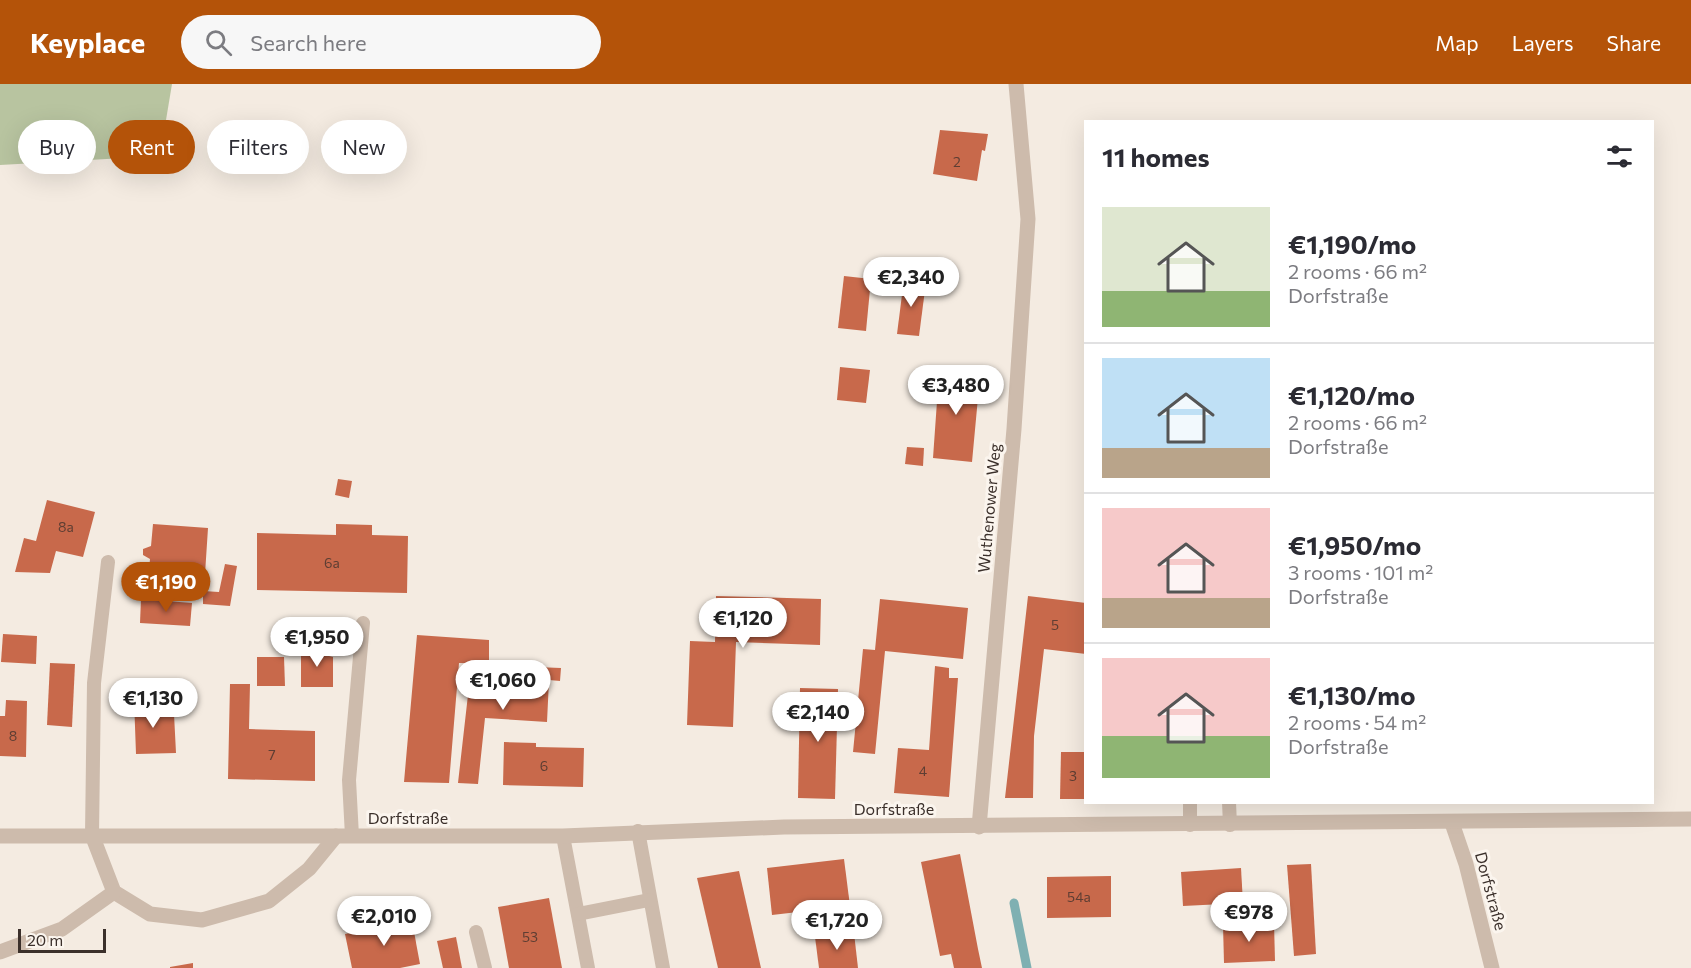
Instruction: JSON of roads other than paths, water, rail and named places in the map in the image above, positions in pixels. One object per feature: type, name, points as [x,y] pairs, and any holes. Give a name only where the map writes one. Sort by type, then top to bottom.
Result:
[{"type":"street","name":"Wuthenower Weg","points":[[979,827],[1012,452],[1028,219],[1016,84]]},
{"type":"street","name":"Dorfstraße","points":[[0,836],[563,836],[638,831],[784,827],[1230,825],[1691,819]]},
{"type":"street","name":"Dorfstraße","points":[[1452,823],[1466,864],[1492,968]]},
{"type":"street","points":[[92,836],[114,892],[150,914],[202,920],[269,901],[309,869],[336,836]]},
{"type":"street","points":[[0,952],[62,930],[114,892]]},
{"type":"lane","points":[[92,836],[94,683],[108,562]]},
{"type":"lane","points":[[352,836],[349,780],[363,623]]},
{"type":"lane","points":[[1190,804],[1190,825]]},
{"type":"lane","points":[[1229,804],[1230,825]]},
{"type":"lane","points":[[638,831],[663,968]]},
{"type":"lane","points":[[563,836],[588,968]]},
{"type":"lane","points":[[578,914],[650,900]]},
{"type":"lane","points":[[476,932],[485,968]]},
{"type":"waterway","points":[[1014,903],[1027,968]]}]
